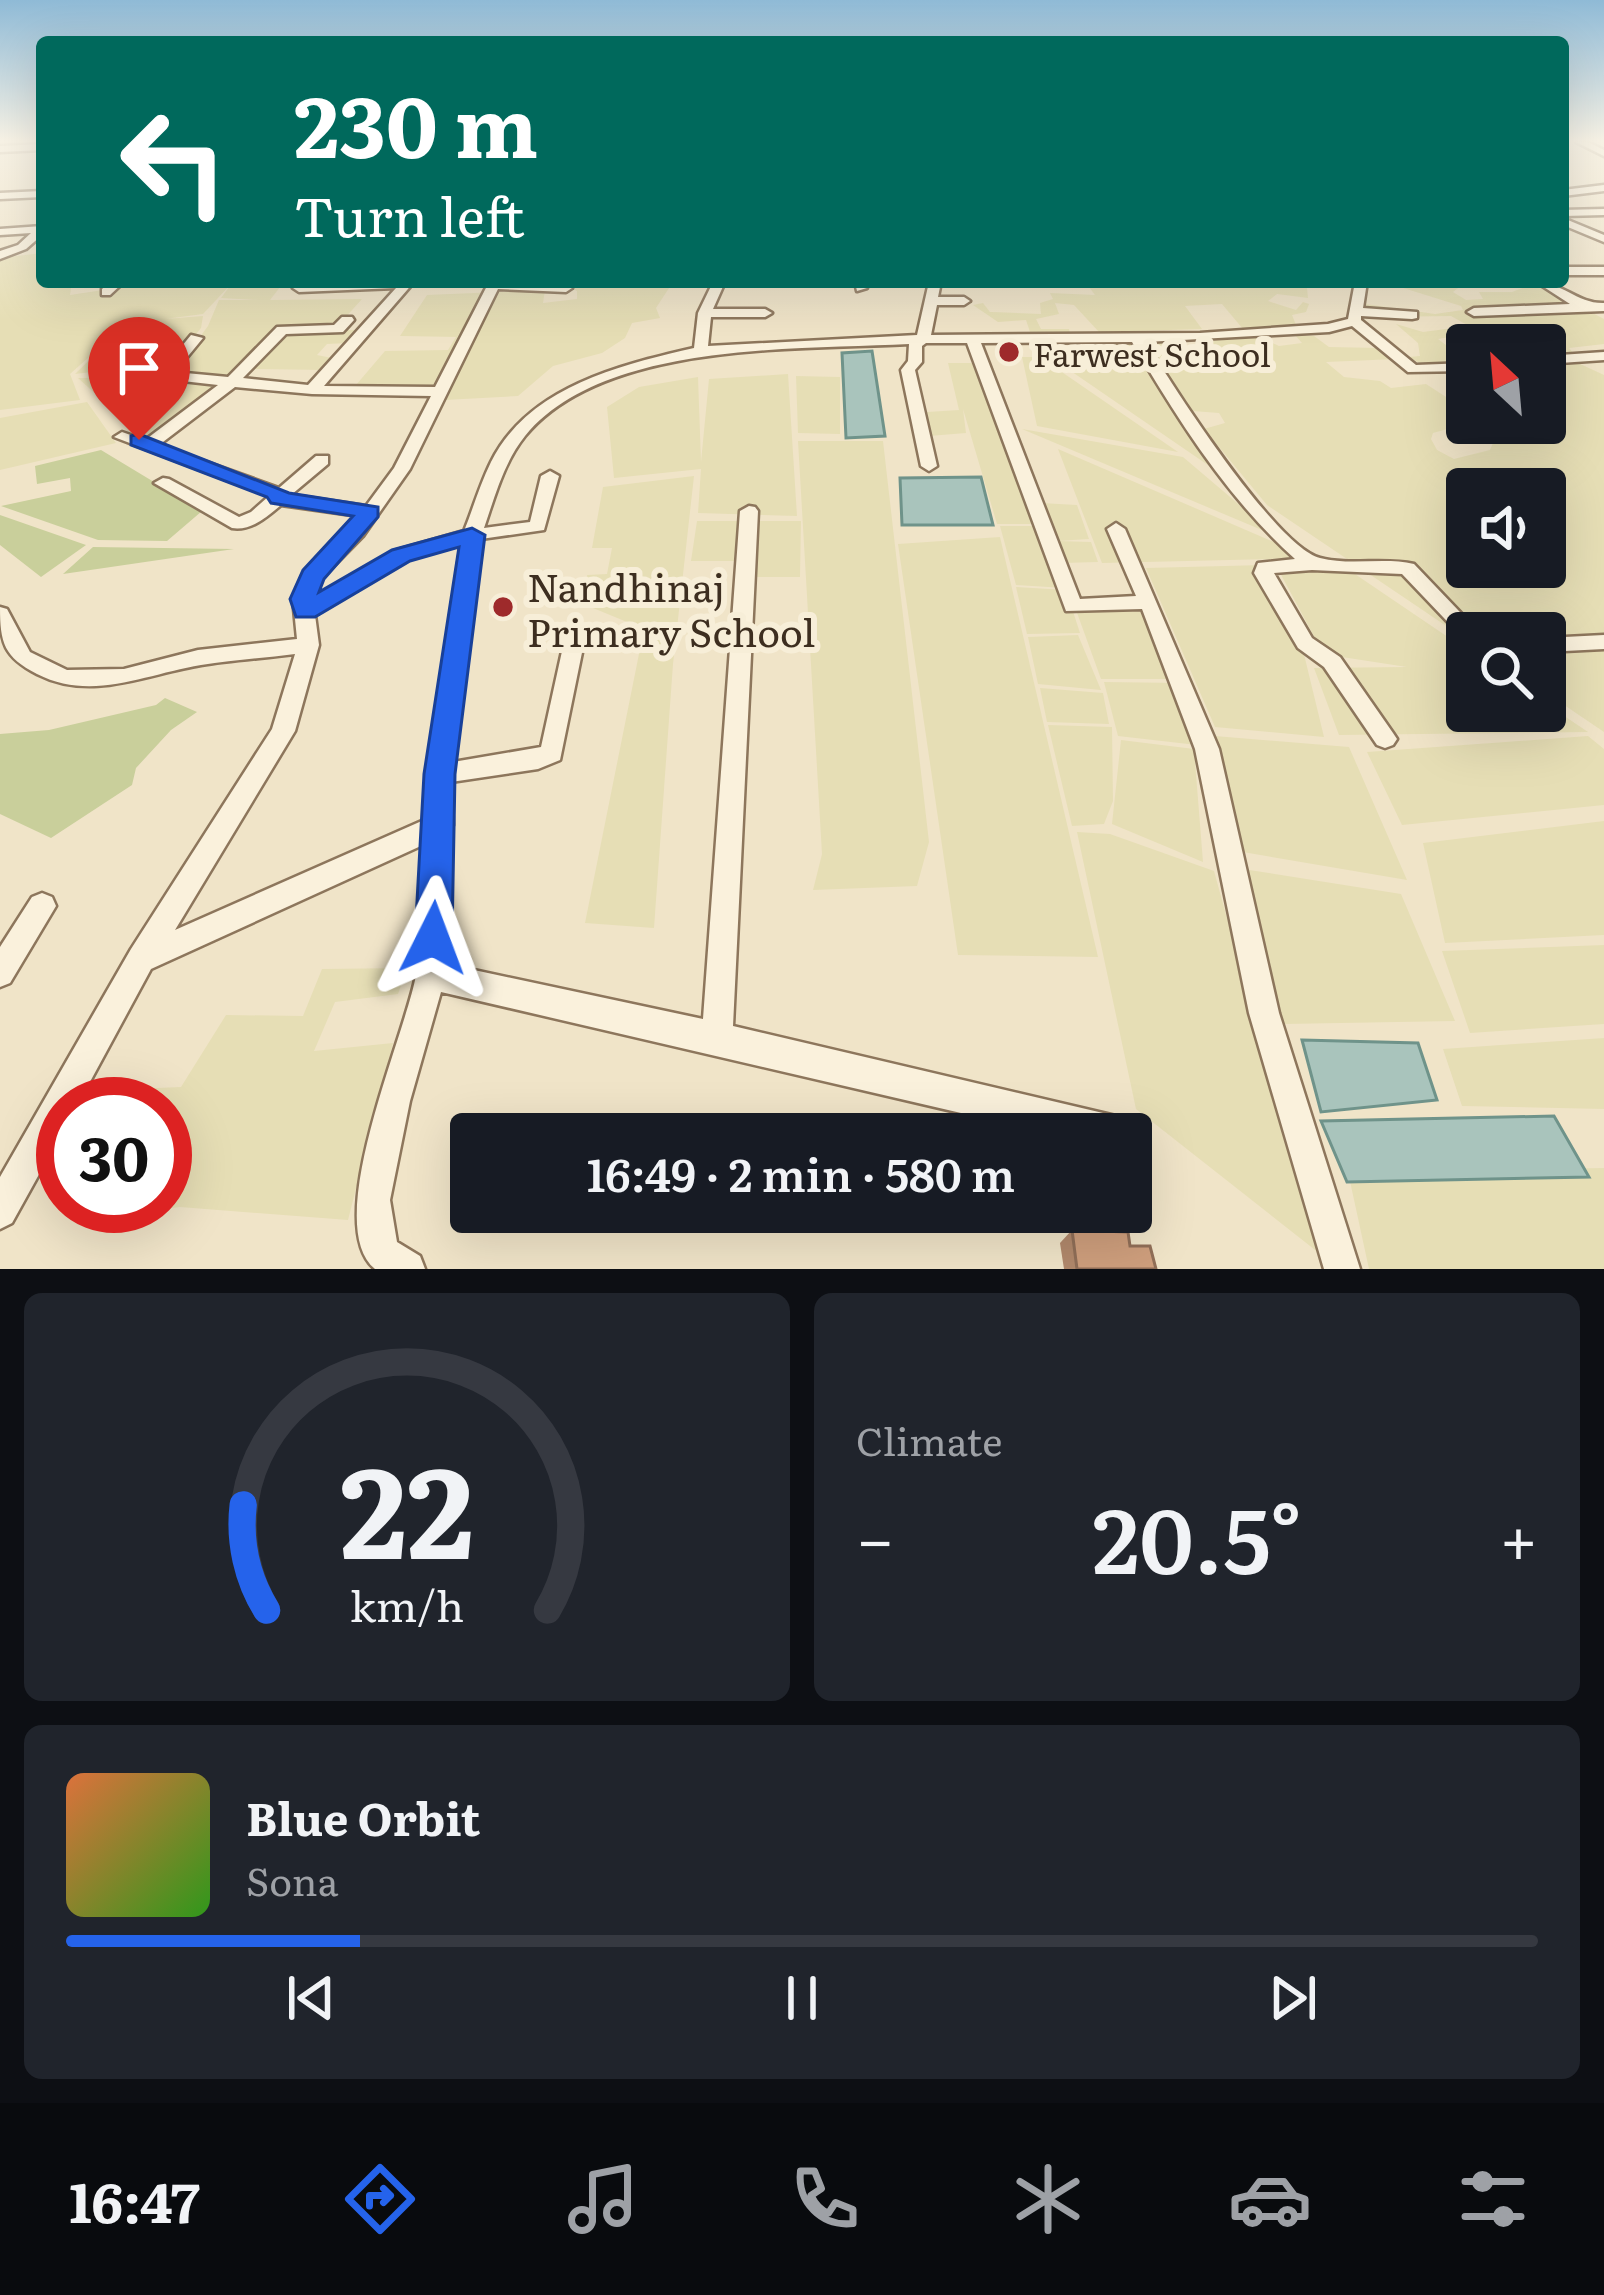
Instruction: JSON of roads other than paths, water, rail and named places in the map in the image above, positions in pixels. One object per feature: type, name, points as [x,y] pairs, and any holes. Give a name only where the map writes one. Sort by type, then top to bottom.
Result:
[{"type":"street","points":[[22,207],[31,201]]},
{"type":"street","points":[[1569,216],[1604,212]]},
{"type":"street","points":[[1569,220],[1604,239]]},
{"type":"street","points":[[0,232],[36,229]]},
{"type":"street","points":[[22,247],[36,234]]},
{"type":"street","points":[[0,255],[36,247]]},
{"type":"street","points":[[1569,271],[1602,270]]},
{"type":"street","points":[[106,292],[111,288]]},
{"type":"street","points":[[312,390],[404,288]]},
{"type":"street","points":[[0,1211],[141,959],[283,730],[308,645],[303,599],[312,576],[402,469],[493,288]]},
{"type":"street","points":[[701,351],[705,313],[715,288]]},
{"type":"street","points":[[928,466],[908,370],[915,362],[915,345],[923,339],[933,288]]},
{"type":"street","points":[[1356,316],[1360,288]]},
{"type":"street","points":[[1552,288],[1604,317]]},
{"type":"street","points":[[929,301],[964,301]]},
{"type":"street","points":[[1474,312],[1604,307]]},
{"type":"street","points":[[705,313],[765,313]]},
{"type":"street","points":[[1356,316],[1418,371],[1446,369]]},
{"type":"street","points":[[407,1269],[381,1252],[373,1200],[394,1101],[431,975],[440,774],[472,535],[500,460],[542,411],[566,394],[638,365],[701,351],[923,339],[1136,337],[1329,328],[1356,316],[1412,316]]},
{"type":"street","points":[[149,445],[230,383],[282,330],[338,329],[347,320]]},
{"type":"street","points":[[1136,337],[1175,403],[1256,508],[1284,542],[1312,564]]},
{"type":"street","points":[[196,338],[165,375],[312,390],[439,392]]},
{"type":"street","points":[[972,338],[1070,602],[1079,606],[1149,602]]},
{"type":"street","points":[[1566,359],[1604,356]]},
{"type":"street","points":[[122,437],[277,493],[279,499]]},
{"type":"street","points":[[163,483],[238,524],[252,520],[322,460]]},
{"type":"street","points":[[306,611],[401,555],[472,535],[538,526],[550,476]]},
{"type":"street","points":[[279,499],[370,512]]},
{"type":"street","points":[[717,1038],[749,511]]},
{"type":"street","points":[[1116,530],[1207,749],[1264,1013],[1342,1269]]},
{"type":"street","points":[[1385,740],[1332,662],[1305,643],[1264,573],[1265,567],[1408,568],[1450,612]]},
{"type":"street","points":[[0,614],[22,657],[64,678],[124,677],[198,658],[308,645]]},
{"type":"street","points":[[440,774],[552,753],[576,632]]},
{"type":"street","points":[[1566,644],[1604,642]]},
{"type":"street","points":[[141,959],[440,825]]},
{"type":"street","points":[[0,973],[42,906]]},
{"type":"street","points":[[431,975],[1034,1113]]},
{"type":"water","points":[[872,351],[885,436],[846,438],[842,353]]},
{"type":"water","points":[[981,477],[993,525],[902,525],[900,478]]},
{"type":"water","points":[[1302,1040],[1418,1043],[1437,1100],[1321,1112]]},
{"type":"water","points":[[1554,1116],[1589,1177],[1347,1182],[1321,1121]]},
{"type":"place","name":"Farwest School","points":[[1009,352]]},
{"type":"place","name":"Nandhinaj Primary School","points":[[503,607]]}]
